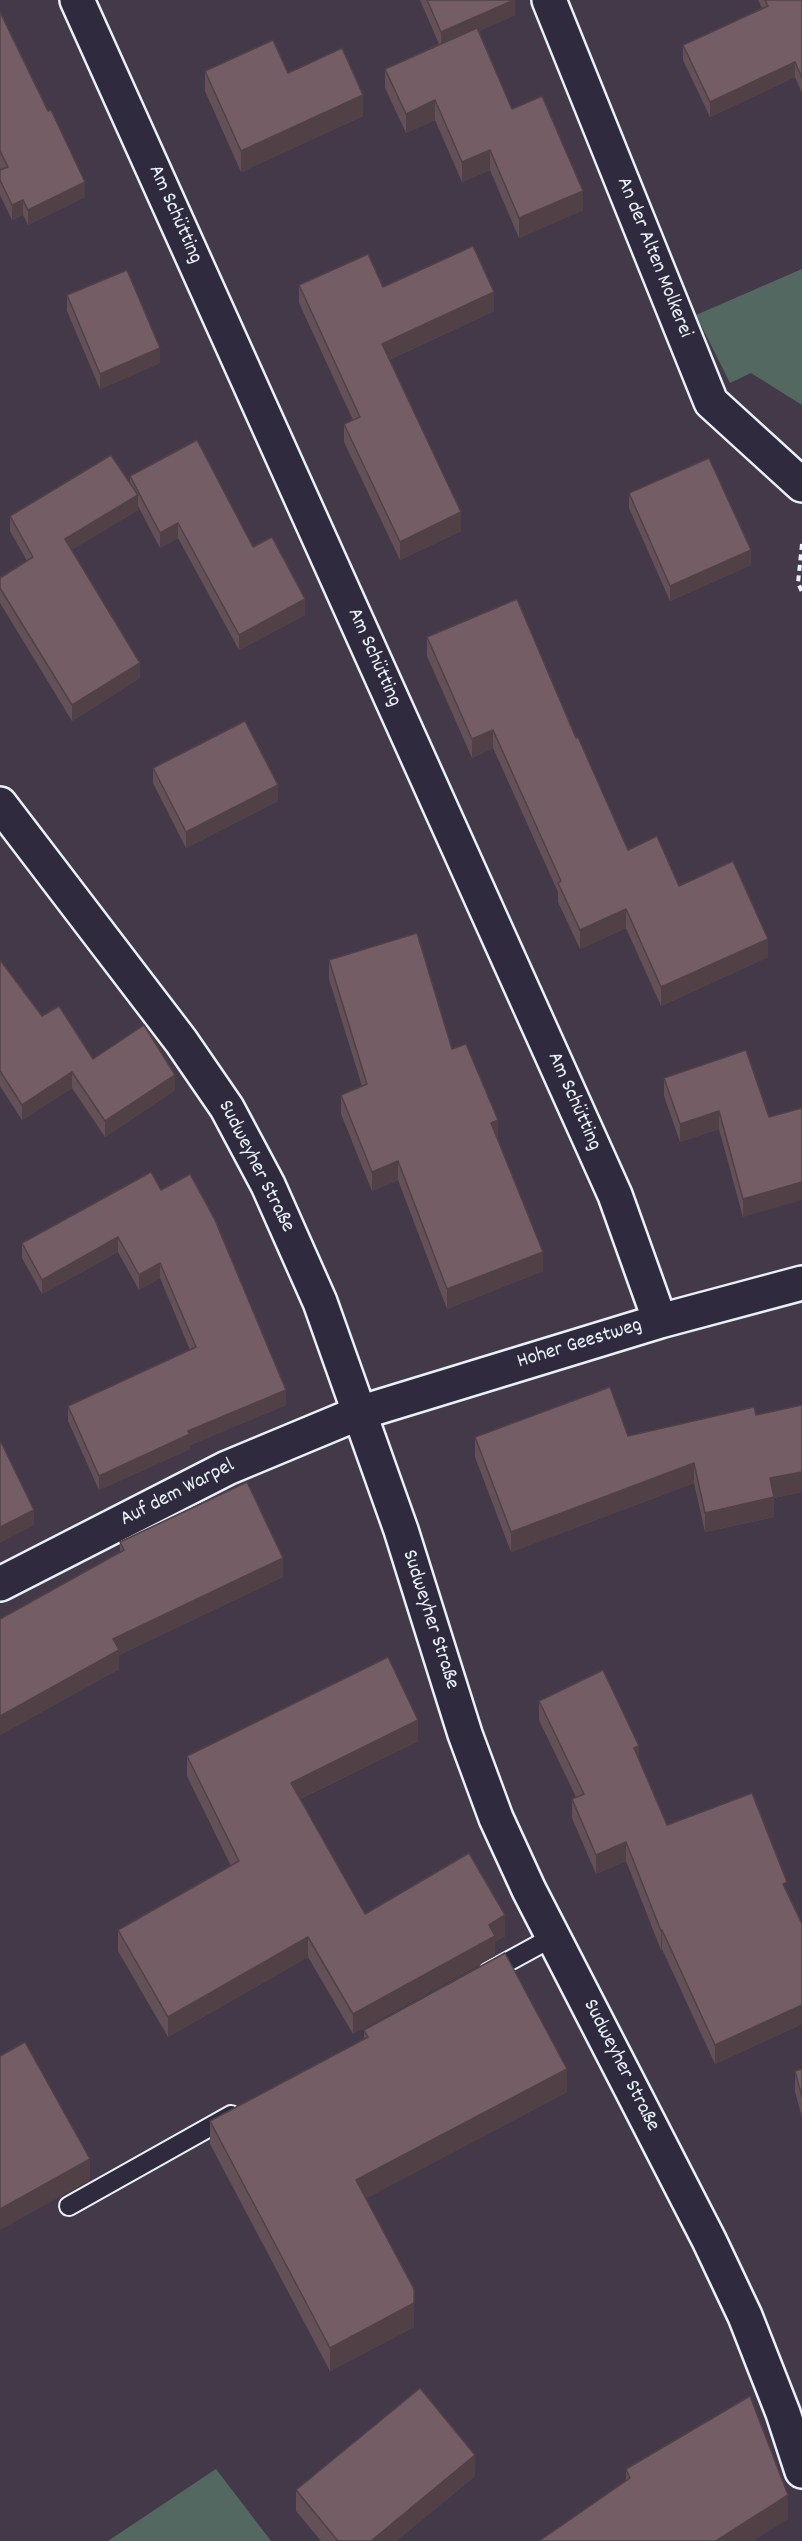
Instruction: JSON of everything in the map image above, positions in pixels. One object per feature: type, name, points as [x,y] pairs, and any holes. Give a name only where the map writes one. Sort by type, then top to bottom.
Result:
[{"type":"street","name":"Am Schütting","points":[[77,0],[615,1195],[660,1321]]},
{"type":"street","name":"An der Alten Molkerei","points":[[549,0],[711,402],[802,486]]},
{"type":"street","name":"Sudweyher Straße","points":[[0,804],[182,1041],[227,1108],[268,1185],[320,1302],[400,1530],[465,1734],[493,1808],[529,1890],[704,2230],[745,2316],[783,2413],[802,2471]]},
{"type":"street","name":"Hoher Geestweg","points":[[359,1413],[660,1321],[802,1283]]},
{"type":"street","name":"Auf dem Warpel","points":[[0,1584],[227,1468],[359,1413]]},
{"type":"lane","points":[[470,1983],[553,1937]]},
{"type":"lane","points":[[69,2206],[242,2109]]},
{"type":"path","points":[[802,544],[798,583],[802,592]]},
{"type":"green space","points":[[802,269],[802,405],[751,373],[730,383],[696,315]]},
{"type":"green space","points":[[216,2469],[271,2541],[108,2541]]},
{"type":"building","points":[[427,0],[514,0],[441,32]]},
{"type":"building","points":[[765,0],[802,0],[802,78],[795,62],[710,102],[683,45],[768,6]]},
{"type":"building","points":[[0,12],[85,182],[28,210],[23,200],[12,205],[0,180],[0,170],[8,167],[0,151]]},
{"type":"building","points":[[477,28],[512,109],[542,96],[583,191],[519,218],[490,150],[462,162],[435,100],[406,114],[385,69]]},
{"type":"building","points":[[273,40],[288,73],[342,48],[363,95],[241,151],[205,71]]},
{"type":"building","points":[[473,246],[494,292],[382,344],[461,512],[400,542],[344,424],[360,417],[299,285],[368,254],[383,287]]},
{"type":"building","points":[[127,270],[160,348],[100,374],[67,295]]},
{"type":"building","points":[[197,440],[253,547],[272,537],[305,599],[239,635],[178,523],[160,533],[130,476]]},
{"type":"building","points":[[111,455],[138,495],[65,539],[140,663],[72,705],[0,588],[0,578],[33,557],[10,516]]},
{"type":"building","points":[[709,458],[751,550],[670,586],[629,493]]},
{"type":"building","points":[[517,599],[576,738],[578,737],[628,850],[657,836],[679,886],[733,861],[768,939],[661,987],[626,909],[580,930],[558,883],[561,881],[493,730],[472,739],[427,637]]},
{"type":"building","points":[[245,721],[278,785],[186,832],[153,768]]},
{"type":"building","points":[[417,933],[452,1049],[466,1044],[498,1120],[491,1123],[543,1252],[447,1289],[398,1161],[372,1172],[341,1095],[367,1084],[329,960]]},
{"type":"building","points":[[0,960],[42,1016],[59,1006],[93,1059],[144,1025],[175,1075],[105,1121],[72,1072],[22,1105],[0,1071]]},
{"type":"building","points":[[746,1050],[769,1117],[802,1108],[802,1182],[743,1199],[719,1111],[680,1124],[664,1078]]},
{"type":"building","points":[[151,1172],[161,1190],[190,1174],[215,1220],[286,1390],[188,1431],[190,1434],[99,1476],[68,1406],[196,1347],[160,1263],[139,1275],[118,1237],[42,1280],[22,1243]]},
{"type":"building","points":[[610,1387],[628,1436],[754,1407],[756,1415],[802,1405],[802,1472],[770,1478],[774,1497],[705,1513],[694,1463],[511,1532],[475,1437]]},
{"type":"building","points":[[0,1443],[34,1510],[0,1527]]},
{"type":"building","points":[[247,1482],[283,1558],[113,1639],[119,1650],[0,1716],[0,1619],[124,1550],[120,1542]]},
{"type":"building","points":[[388,1657],[418,1720],[291,1783],[365,1914],[469,1853],[505,1915],[489,1925],[495,1936],[353,2014],[308,1937],[168,2017],[118,1930],[239,1861],[187,1756]]},
{"type":"building","points":[[603,1670],[639,1746],[634,1748],[667,1825],[752,1793],[787,1882],[783,1884],[802,1924],[802,2005],[715,2045],[661,1931],[626,1842],[596,1855],[572,1799],[584,1794],[539,1701]]},
{"type":"building","points":[[505,1953],[567,2069],[356,2180],[414,2289],[414,2303],[330,2348],[210,2121],[368,2037],[364,2030]]},
{"type":"building","points":[[25,2042],[90,2159],[0,2209],[0,2056]]},
{"type":"building","points":[[802,2069],[802,2097],[795,2071]]},
{"type":"building","points":[[420,2388],[475,2455],[371,2541],[338,2541],[296,2490]]},
{"type":"building","points":[[750,2396],[788,2495],[716,2541],[539,2541],[630,2478],[626,2469]]}]
